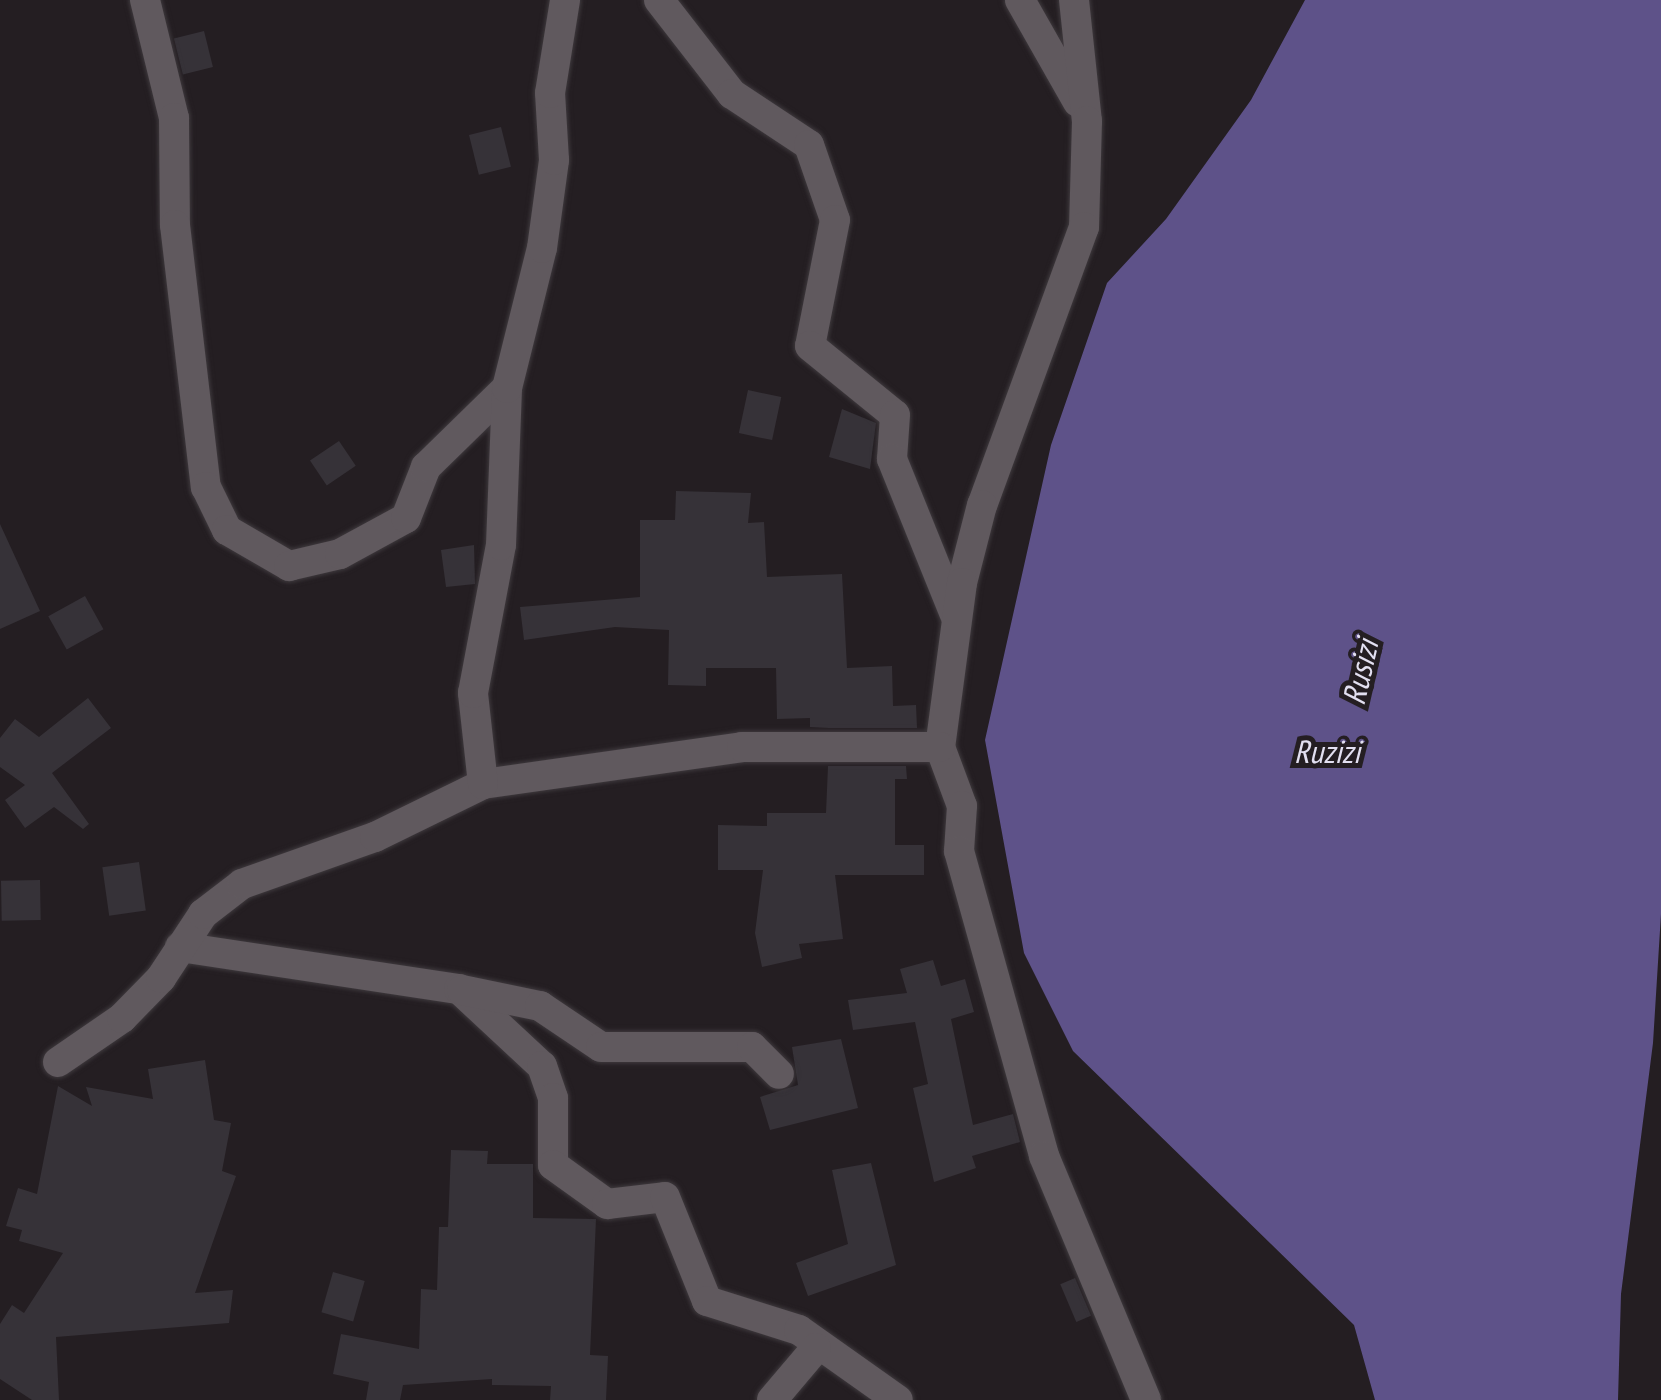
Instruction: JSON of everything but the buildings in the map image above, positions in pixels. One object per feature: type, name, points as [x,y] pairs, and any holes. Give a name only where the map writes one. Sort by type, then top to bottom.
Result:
[{"type":"street","points":[[145,0],[174,118],[176,240],[206,487],[227,530],[289,566],[340,554],[406,518],[426,468],[507,388]]},
{"type":"street","points":[[483,784],[473,693],[501,544],[507,388],[542,248],[554,160],[550,93],[565,0]]},
{"type":"street","points":[[659,0],[732,94],[809,145],[835,220],[810,346],[895,414],[892,459],[957,624]]},
{"type":"street","points":[[1020,0],[1087,121]]},
{"type":"street","points":[[1076,2],[1087,121],[1084,226],[1000,448],[962,584],[940,747],[962,806],[959,850],[1044,1156],[1146,1400]]},
{"type":"street","points":[[58,1062],[122,1018],[161,978],[203,914],[242,884],[375,836],[483,784],[742,747],[940,747]]},
{"type":"street","points":[[180,947],[540,1006],[601,1048],[752,1048],[779,1074]]},
{"type":"street","points":[[459,990],[542,1066],[553,1098],[553,1165],[607,1204],[665,1197],[706,1300],[799,1330],[816,1348],[898,1400]]},
{"type":"street","points":[[772,1400],[816,1348]]},
{"type":"water","name":"Ruzizi","points":[[1305,0],[1661,0],[1661,914],[1653,1043],[1621,1294],[1618,1400],[1375,1400],[1354,1325],[1073,1051],[1024,953],[985,740],[1051,445],[1107,283],[1166,219],[1251,100]]},
{"type":"water label","name":"Rusizi","points":[[1360,672]]}]
